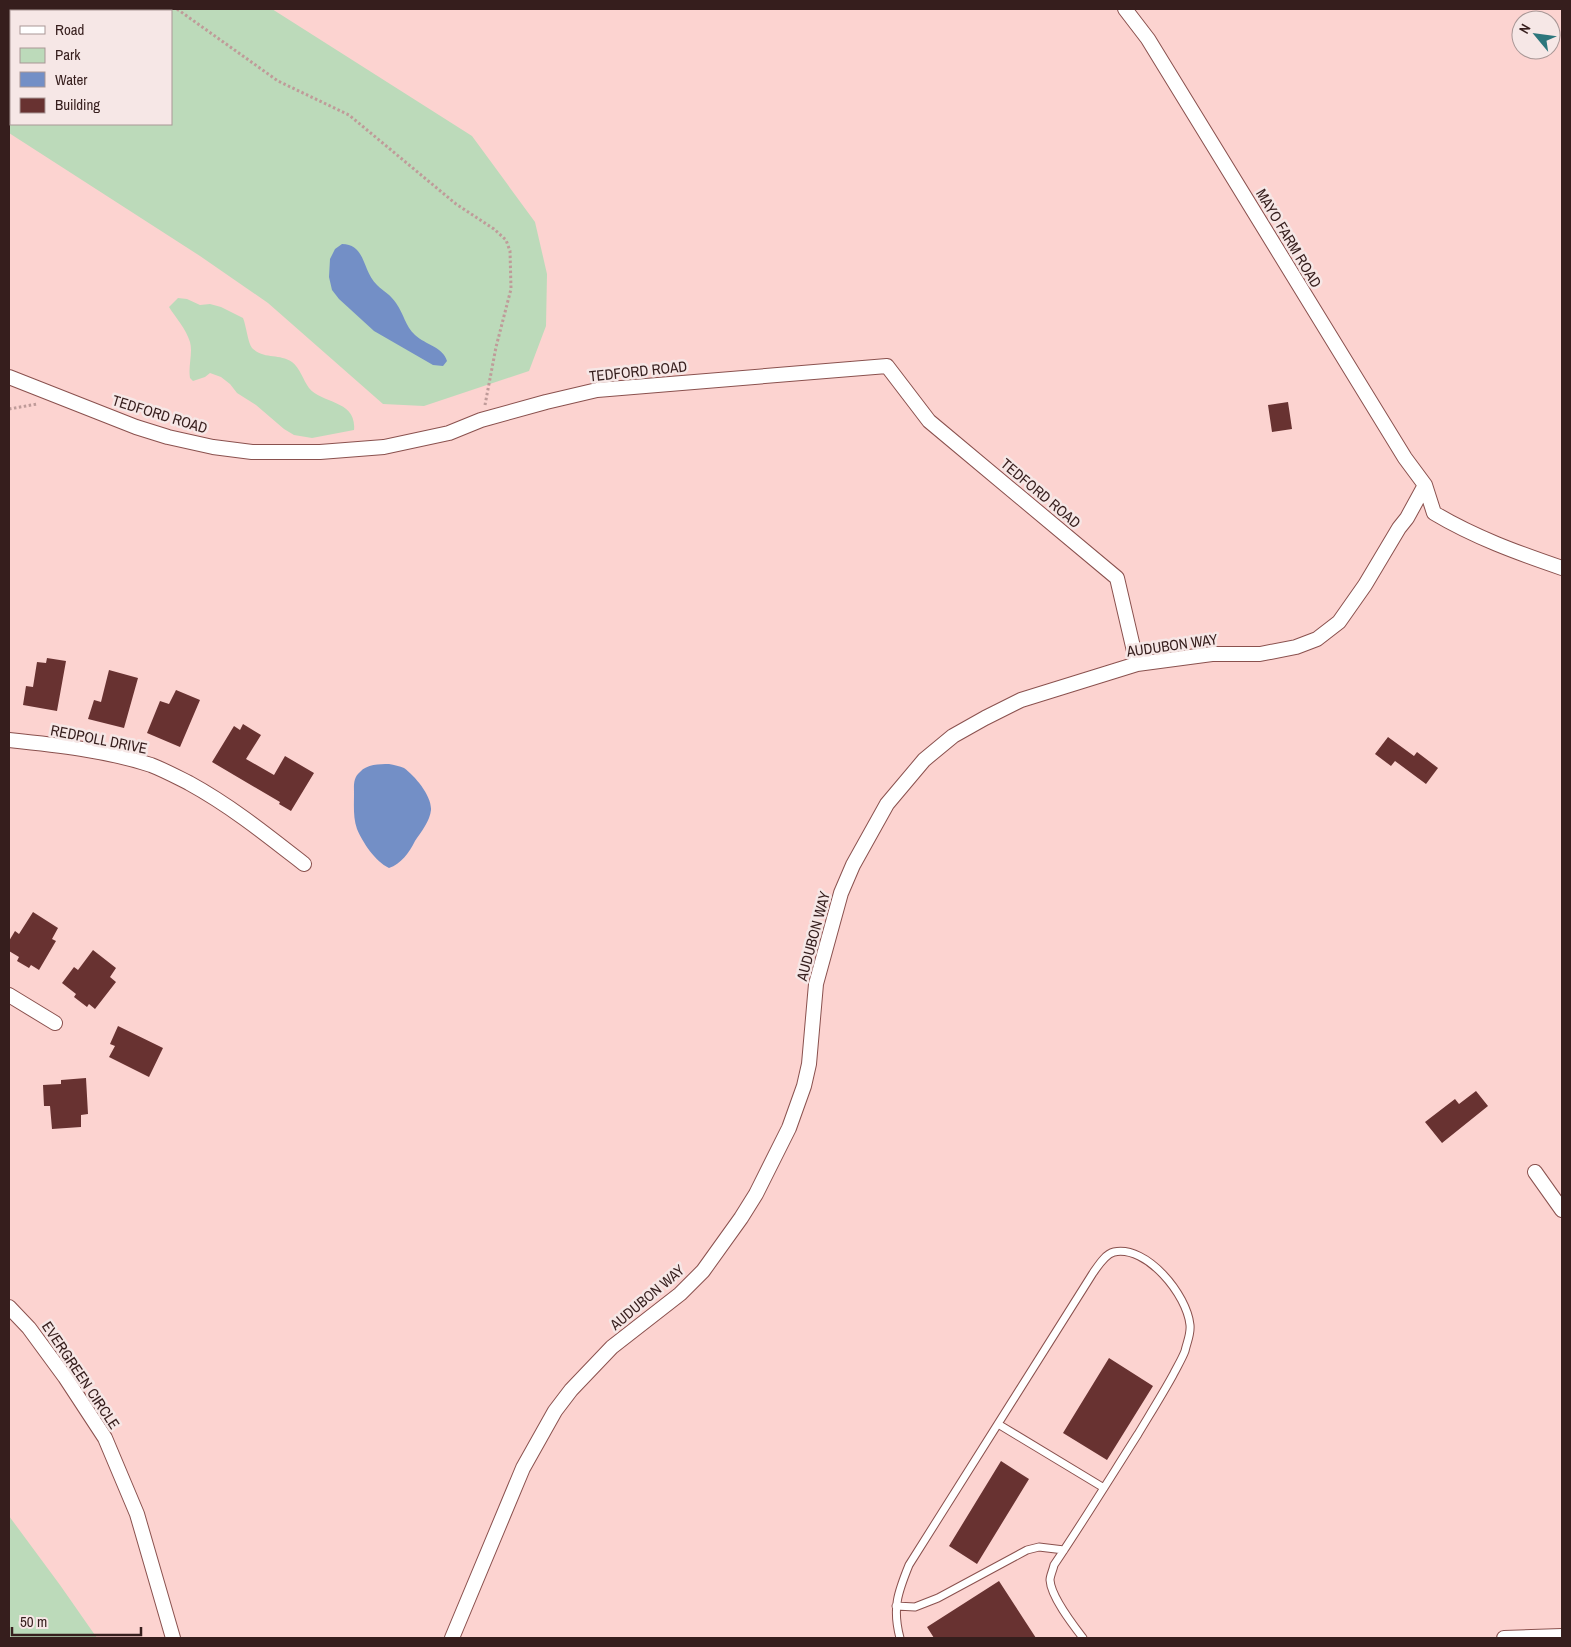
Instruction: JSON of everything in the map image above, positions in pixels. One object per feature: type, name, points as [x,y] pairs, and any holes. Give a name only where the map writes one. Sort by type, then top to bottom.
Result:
[{"type":"street","name":"MAYO FARM ROAD","points":[[1125,9],[1148,39],[1405,458],[1425,486]]},
{"type":"street","name":"TEDFORD ROAD","points":[[9,377],[168,437],[213,447],[252,452],[320,452],[384,447],[450,433],[482,420],[597,390],[887,366],[929,421],[1117,578],[1136,664]]},
{"type":"street","points":[[1425,486],[1434,513],[1485,540],[1562,568]]},
{"type":"street","name":"AUDUBON WAY","points":[[452,1638],[523,1468],[555,1410],[571,1390],[612,1347],[680,1294],[703,1271],[756,1194],[789,1128],[804,1086],[809,1064],[816,984],[841,893],[853,865],[887,804],[924,760],[953,736],[1021,700],[1136,664],[1212,654],[1260,654],[1296,647],[1317,639],[1339,622],[1365,585],[1425,486]]},
{"type":"street","name":"REDPOLL DRIVE","points":[[9,740],[80,748],[152,766],[212,795],[259,828],[304,864]]},
{"type":"street","points":[[9,995],[55,1023]]},
{"type":"street","points":[[1535,1172],[1562,1210]]},
{"type":"street","name":"EVERGREEN CIRCLE","points":[[9,1307],[34,1335],[65,1376],[105,1438],[137,1514],[173,1638]]},
{"type":"street","points":[[1504,1638],[1562,1636]]},
{"type":"lane","points":[[900,1638],[896,1623],[896,1606],[899,1591],[910,1565],[1093,1273],[1103,1259],[1113,1252],[1127,1253],[1140,1256],[1160,1271],[1178,1293],[1187,1311],[1190,1326],[1189,1335],[1184,1354],[1162,1396],[1054,1565],[1050,1580],[1065,1614],[1083,1638]]},
{"type":"lane","points":[[998,1424],[1104,1488]]},
{"type":"lane","points":[[896,1606],[915,1607],[938,1598],[1027,1550],[1039,1547],[1064,1550]]},
{"type":"path","points":[[177,9],[278,81],[349,115],[456,204],[494,229],[506,240],[510,251],[511,289],[496,347],[482,420]]},
{"type":"green space","points":[[9,9],[272,9],[472,136],[535,222],[547,274],[546,326],[529,371],[424,406],[383,404],[268,303],[200,256],[9,133]]},
{"type":"green space","points":[[178,298],[187,299],[200,305],[210,304],[221,307],[243,318],[252,348],[262,354],[287,359],[292,362],[309,388],[322,397],[345,408],[350,413],[354,430],[312,438],[294,435],[256,405],[237,393],[221,377],[210,373],[193,381],[190,378],[190,342],[169,307]]},
{"type":"green space","points":[[9,1516],[60,1585],[97,1638],[9,1638]]},
{"type":"water","points":[[342,244],[350,245],[360,253],[372,279],[394,300],[412,331],[419,338],[442,352],[447,361],[443,366],[433,365],[374,331],[339,299],[332,290],[329,277],[330,259],[335,249]]},
{"type":"water","points":[[377,764],[389,764],[404,768],[413,776],[426,793],[431,810],[427,822],[407,854],[401,861],[389,868],[374,856],[357,829],[354,816],[354,782],[363,769]]},
{"type":"building","points":[[1288,402],[1292,429],[1272,432],[1268,405]]},
{"type":"building","points":[[47,658],[66,661],[57,711],[23,705],[26,686],[33,687],[37,662],[46,663]]},
{"type":"building","points":[[109,670],[138,678],[124,728],[88,719],[94,700],[101,702]]},
{"type":"building","points":[[176,690],[200,700],[180,747],[147,733],[160,701],[169,704]]},
{"type":"building","points":[[243,724],[261,735],[246,759],[274,775],[285,756],[314,773],[291,811],[279,804],[280,802],[212,762],[234,726],[240,730]]},
{"type":"building","points":[[1388,737],[1414,756],[1417,752],[1438,768],[1426,784],[1395,761],[1391,766],[1375,754]]},
{"type":"building","points":[[33,912],[58,928],[52,939],[56,941],[39,970],[31,965],[29,968],[17,961],[19,957],[9,951],[9,941],[15,931],[19,934]]},
{"type":"building","points":[[93,950],[116,968],[110,977],[116,982],[95,1009],[89,1004],[87,1007],[74,997],[76,994],[62,983],[74,967],[78,970]]},
{"type":"building","points":[[118,1026],[163,1048],[149,1077],[109,1057],[115,1046],[110,1044]]},
{"type":"building","points":[[86,1078],[88,1114],[81,1115],[81,1127],[52,1129],[50,1106],[44,1106],[43,1085],[61,1084],[61,1080]]},
{"type":"building","points":[[1476,1091],[1488,1106],[1442,1143],[1425,1122],[1455,1099],[1459,1104]]},
{"type":"building","points":[[1109,1358],[1153,1386],[1107,1460],[1063,1433]]},
{"type":"building","points":[[1001,1461],[1029,1479],[977,1564],[949,1546]]},
{"type":"building","points":[[999,1581],[1036,1638],[934,1638],[927,1627]]}]
